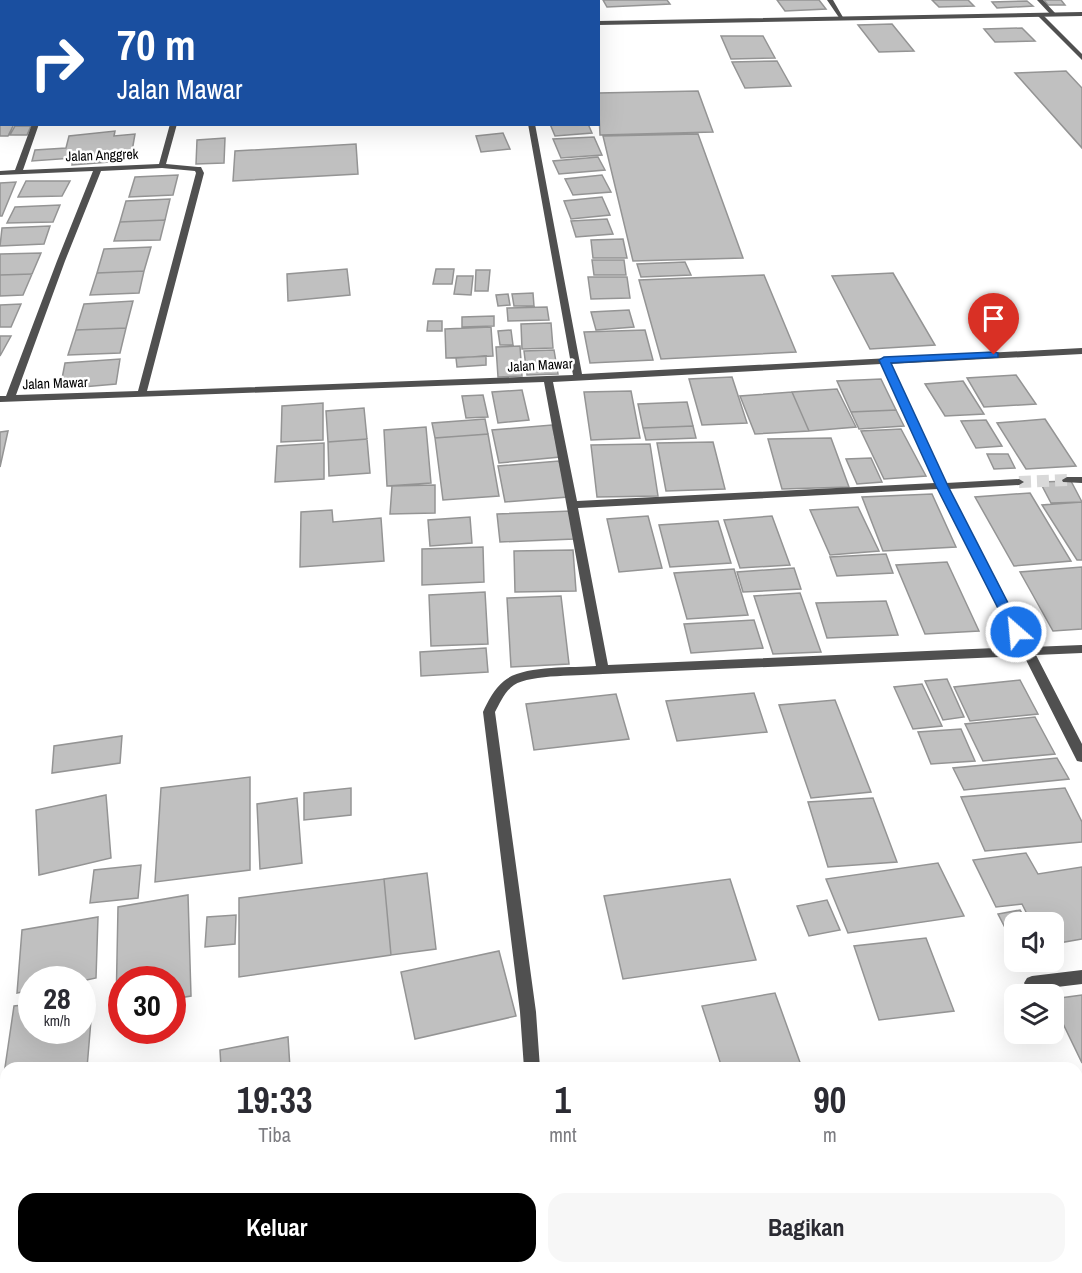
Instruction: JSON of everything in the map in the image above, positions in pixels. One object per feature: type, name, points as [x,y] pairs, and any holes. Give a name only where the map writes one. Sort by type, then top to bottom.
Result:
[{"type":"street","points":[[830,0],[842,18]]},
{"type":"street","points":[[1040,0],[1054,15]]},
{"type":"street","points":[[600,23],[1082,14]]},
{"type":"street","points":[[1040,15],[1082,58]]},
{"type":"street","points":[[18,172],[35,126]]},
{"type":"street","name":"Jalan Anggrek","points":[[0,173],[162,166],[173,126]]},
{"type":"street","points":[[531,126],[578,377]]},
{"type":"street","points":[[142,393],[200,173],[198,169],[188,167],[162,166]]},
{"type":"street","points":[[5,398],[98,170]]},
{"type":"street","name":"Jalan Mawar","points":[[5,398],[548,379],[1082,351]]},
{"type":"street","points":[[884,360],[942,486],[1082,758]]},
{"type":"street","points":[[548,379],[603,670]]},
{"type":"street","points":[[1067,480],[1082,480]]},
{"type":"street","points":[[573,505],[1018,483]]},
{"type":"street","points":[[532,1062],[528,1012],[489,712],[497,696],[512,681],[549,674],[603,670],[1082,649]]},
{"type":"street","points":[[1032,983],[1082,977]]},
{"type":"building","points":[[603,0],[667,0],[670,4],[607,7]]},
{"type":"building","points":[[777,0],[819,0],[826,9],[785,11]]},
{"type":"building","points":[[932,0],[968,0],[974,6],[939,7]]},
{"type":"building","points":[[1044,0],[1061,0],[1065,5],[1048,5]]},
{"type":"building","points":[[1027,1],[1033,6],[997,8],[992,2]]},
{"type":"building","points":[[892,24],[914,51],[879,52],[858,25]]},
{"type":"building","points":[[1022,28],[1035,41],[995,42],[984,29]]},
{"type":"building","points":[[721,36],[763,36],[775,58],[731,59]]},
{"type":"building","points":[[777,61],[791,86],[745,88],[732,62]]},
{"type":"building","points":[[1066,71],[1082,88],[1082,148],[1015,73]]},
{"type":"building","points":[[698,91],[713,132],[600,135],[600,93]]},
{"type":"building","points":[[0,126],[13,126],[8,136],[0,136]]},
{"type":"building","points":[[15,126],[31,126],[27,135],[10,135]]},
{"type":"building","points":[[551,126],[589,126],[592,133],[555,136]]},
{"type":"building","points":[[115,131],[114,136],[135,134],[131,157],[109,158],[109,162],[72,165],[73,158],[32,161],[35,150],[66,148],[69,136]]},
{"type":"building","points":[[503,133],[510,149],[481,152],[476,136]]},
{"type":"building","points":[[698,134],[743,258],[633,261],[603,136]]},
{"type":"building","points":[[594,137],[602,155],[561,158],[553,139]]},
{"type":"building","points":[[225,138],[224,163],[196,164],[197,140]]},
{"type":"building","points":[[356,144],[358,174],[233,181],[235,151]]},
{"type":"building","points":[[598,157],[605,170],[559,174],[553,161]]},
{"type":"building","points":[[178,175],[173,195],[129,197],[135,177]]},
{"type":"building","points":[[602,175],[611,192],[573,195],[565,179]]},
{"type":"building","points":[[26,181],[70,181],[62,196],[18,197]]},
{"type":"building","points":[[16,182],[2,216],[0,216],[0,183]]},
{"type":"building","points":[[602,197],[610,215],[571,219],[564,201]]},
{"type":"building","points":[[170,199],[165,220],[120,222],[126,201]]},
{"type":"building","points":[[60,205],[53,222],[7,223],[15,207]]},
{"type":"building","points":[[607,219],[613,234],[576,237],[571,221]]},
{"type":"building","points":[[165,220],[160,240],[114,241],[120,222]]},
{"type":"building","points":[[50,226],[44,244],[0,246],[2,228]]},
{"type":"building","points":[[623,239],[627,258],[593,258],[591,240]]},
{"type":"building","points":[[151,247],[144,271],[97,273],[104,249]]},
{"type":"building","points":[[41,253],[32,274],[0,275],[0,254]]},
{"type":"building","points":[[592,260],[624,260],[626,275],[594,275]]},
{"type":"building","points":[[685,262],[691,275],[641,277],[637,264]]},
{"type":"building","points":[[347,269],[350,295],[288,301],[287,274]]},
{"type":"building","points":[[436,269],[454,269],[452,284],[433,284]]},
{"type":"building","points":[[476,270],[490,270],[488,291],[475,291]]},
{"type":"building","points":[[144,271],[139,293],[90,295],[97,273]]},
{"type":"building","points":[[893,273],[935,345],[870,349],[832,276]]},
{"type":"building","points":[[32,274],[23,295],[0,296],[0,275]]},
{"type":"building","points":[[764,275],[796,352],[661,359],[639,280]]},
{"type":"building","points":[[457,276],[473,276],[471,295],[454,294]]},
{"type":"building","points":[[588,277],[627,277],[630,298],[591,299]]},
{"type":"building","points":[[533,293],[534,306],[514,306],[512,294]]},
{"type":"building","points":[[508,294],[510,305],[498,306],[496,295]]},
{"type":"building","points":[[133,301],[126,328],[76,330],[84,304]]},
{"type":"building","points":[[21,304],[11,327],[0,327],[0,305]]},
{"type":"building","points":[[547,307],[549,320],[508,321],[507,308]]},
{"type":"building","points":[[629,310],[634,327],[596,330],[591,312]]},
{"type":"building","points":[[494,316],[494,326],[462,327],[462,317]]},
{"type":"building","points":[[428,321],[442,321],[442,331],[427,331]]},
{"type":"building","points":[[551,323],[553,348],[522,349],[521,324]]},
{"type":"building","points":[[491,327],[493,356],[446,358],[445,329]]},
{"type":"building","points":[[126,328],[120,353],[68,355],[76,330]]},
{"type":"building","points":[[511,330],[513,345],[500,345],[498,331]]},
{"type":"building","points":[[645,330],[653,360],[590,363],[584,332]]},
{"type":"building","points":[[0,336],[11,336],[0,356]]},
{"type":"building","points":[[520,346],[522,376],[498,377],[496,347]]},
{"type":"building","points":[[554,350],[558,374],[527,375],[524,351]]},
{"type":"building","points":[[486,356],[486,365],[457,367],[456,358]]},
{"type":"building","points":[[120,359],[116,384],[60,389],[65,363]]},
{"type":"building","points":[[1016,375],[1036,404],[984,407],[967,378]]},
{"type":"building","points":[[732,377],[747,423],[702,425],[689,379]]},
{"type":"building","points":[[881,379],[896,410],[851,412],[837,381]]},
{"type":"building","points":[[963,381],[984,414],[945,416],[925,384]]},
{"type":"building","points":[[837,389],[856,427],[809,431],[792,392]]},
{"type":"building","points":[[522,390],[529,420],[498,423],[492,392]]},
{"type":"building","points":[[631,391],[640,438],[591,440],[584,392]]},
{"type":"building","points":[[792,392],[809,431],[755,434],[740,396]]},
{"type":"building","points":[[483,395],[488,417],[466,418],[462,396]]},
{"type":"building","points":[[687,402],[693,426],[643,428],[638,404]]},
{"type":"building","points":[[323,403],[323,440],[281,442],[282,406]]},
{"type":"building","points":[[364,408],[367,439],[328,442],[326,411]]},
{"type":"building","points":[[896,410],[904,426],[859,429],[851,412]]},
{"type":"building","points":[[485,419],[488,434],[435,438],[432,423]]},
{"type":"building","points":[[1045,419],[1076,466],[1026,469],[997,423]]},
{"type":"building","points":[[986,420],[1002,446],[976,448],[961,421]]},
{"type":"building","points":[[552,425],[560,457],[499,463],[492,430]]},
{"type":"building","points":[[693,426],[696,438],[646,440],[643,428]]},
{"type":"building","points":[[426,427],[431,483],[387,486],[384,430]]},
{"type":"building","points":[[901,429],[926,476],[884,479],[861,431]]},
{"type":"building","points":[[8,431],[0,467],[0,432]]},
{"type":"building","points":[[488,434],[499,496],[443,500],[435,438]]},
{"type":"building","points":[[831,438],[849,487],[782,489],[768,439]]},
{"type":"building","points":[[367,439],[370,473],[329,476],[328,442]]},
{"type":"building","points":[[713,442],[725,489],[666,491],[657,443]]},
{"type":"building","points":[[324,443],[324,479],[275,482],[277,446]]},
{"type":"building","points":[[650,444],[658,496],[597,497],[591,445]]},
{"type":"building","points":[[987,454],[1008,454],[1015,468],[994,469]]},
{"type":"building","points":[[871,458],[882,482],[857,484],[846,459]]},
{"type":"building","points":[[559,461],[568,497],[505,502],[498,466]]},
{"type":"building","points":[[1071,481],[1082,502],[1051,503],[1040,482]]},
{"type":"building","points":[[435,485],[435,513],[390,514],[392,486]]},
{"type":"building","points":[[1030,493],[1071,561],[1014,566],[975,497]]},
{"type":"building","points":[[932,494],[956,547],[883,551],[862,497]]},
{"type":"building","points":[[1082,502],[1082,560],[1077,560],[1042,505]]},
{"type":"building","points":[[858,507],[879,551],[830,555],[810,510]]},
{"type":"building","points":[[332,510],[333,522],[381,518],[384,561],[300,567],[301,512]]},
{"type":"building","points":[[571,511],[574,539],[500,542],[497,514]]},
{"type":"building","points":[[648,516],[662,568],[619,572],[607,519]]},
{"type":"building","points":[[772,516],[790,565],[740,568],[724,520]]},
{"type":"building","points":[[470,517],[472,543],[430,546],[428,520]]},
{"type":"building","points":[[718,521],[731,563],[670,567],[659,525]]},
{"type":"building","points":[[483,547],[484,582],[422,585],[422,549]]},
{"type":"building","points":[[573,550],[576,591],[515,592],[514,551]]},
{"type":"building","points":[[886,554],[893,573],[837,576],[830,557]]},
{"type":"building","points":[[947,562],[979,631],[925,634],[896,565]]},
{"type":"building","points":[[1082,567],[1082,629],[1053,631],[1020,572]]},
{"type":"building","points":[[794,568],[801,589],[743,592],[737,572]]},
{"type":"building","points":[[734,569],[748,615],[687,619],[674,573]]},
{"type":"building","points":[[485,592],[488,644],[431,646],[429,595]]},
{"type":"building","points":[[800,593],[821,652],[773,654],[754,596]]},
{"type":"building","points":[[561,596],[569,664],[511,667],[507,598]]},
{"type":"building","points":[[886,601],[898,635],[827,638],[816,603]]},
{"type":"building","points":[[754,620],[763,648],[691,653],[684,624]]},
{"type":"building","points":[[486,648],[488,672],[421,676],[420,652]]},
{"type":"building","points":[[947,679],[964,717],[943,720],[925,681]]},
{"type":"building","points":[[1020,680],[1038,714],[970,721],[954,687]]},
{"type":"building","points":[[922,684],[942,726],[913,729],[894,687]]},
{"type":"building","points":[[754,693],[767,732],[677,741],[666,701]]},
{"type":"building","points":[[616,694],[629,739],[534,750],[526,704]]},
{"type":"building","points":[[835,700],[871,792],[811,798],[779,705]]},
{"type":"building","points":[[1035,717],[1055,754],[983,761],[965,724]]},
{"type":"building","points":[[961,729],[975,761],[931,764],[918,732]]},
{"type":"building","points":[[122,736],[120,763],[52,773],[54,746]]},
{"type":"building","points":[[1057,758],[1069,779],[964,790],[953,768]]},
{"type":"building","points":[[250,777],[250,870],[155,882],[161,788]]},
{"type":"building","points":[[351,788],[351,815],[304,820],[304,793]]},
{"type":"building","points":[[1065,788],[1082,822],[1082,842],[985,851],[961,797]]},
{"type":"building","points":[[106,795],[111,858],[39,875],[36,810]]},
{"type":"building","points":[[297,798],[302,863],[260,869],[257,804]]},
{"type":"building","points":[[873,798],[897,862],[828,867],[808,802]]},
{"type":"building","points":[[1026,853],[1038,874],[1082,867],[1082,939],[1064,942],[1064,912],[1026,912],[1022,904],[996,907],[973,860]]},
{"type":"building","points":[[938,863],[964,916],[848,933],[826,879]]},
{"type":"building","points":[[141,865],[138,898],[90,903],[94,870]]},
{"type":"building","points":[[427,873],[436,949],[391,955],[384,879]]},
{"type":"building","points":[[384,879],[391,955],[239,977],[239,898]]},
{"type":"building","points":[[730,879],[756,960],[623,979],[604,896]]},
{"type":"building","points":[[188,895],[191,996],[186,997],[186,966],[117,966],[118,907]]},
{"type":"building","points":[[827,900],[840,930],[809,936],[797,906]]},
{"type":"building","points":[[1004,913],[1004,926],[998,914]]},
{"type":"building","points":[[236,915],[235,944],[205,947],[207,917]]},
{"type":"building","points":[[98,917],[96,978],[96,966],[19,966],[22,930]]},
{"type":"building","points":[[926,938],[954,1011],[879,1020],[854,946]]},
{"type":"building","points":[[499,951],[516,1016],[415,1039],[401,972]]},
{"type":"building","points":[[775,993],[800,1062],[720,1062],[702,1006]]},
{"type":"building","points":[[1082,995],[1082,1062],[1064,1026],[1064,997]]},
{"type":"building","points":[[14,1006],[18,1006],[18,1044],[89,1044],[88,1062],[6,1062]]},
{"type":"building","points":[[288,1037],[290,1062],[221,1062],[220,1050]]},
{"type":"tunnel","points":[[1019,482],[1067,480]]},
{"type":"route","points":[[994,355],[884,360],[942,486],[1016,632]]}]
